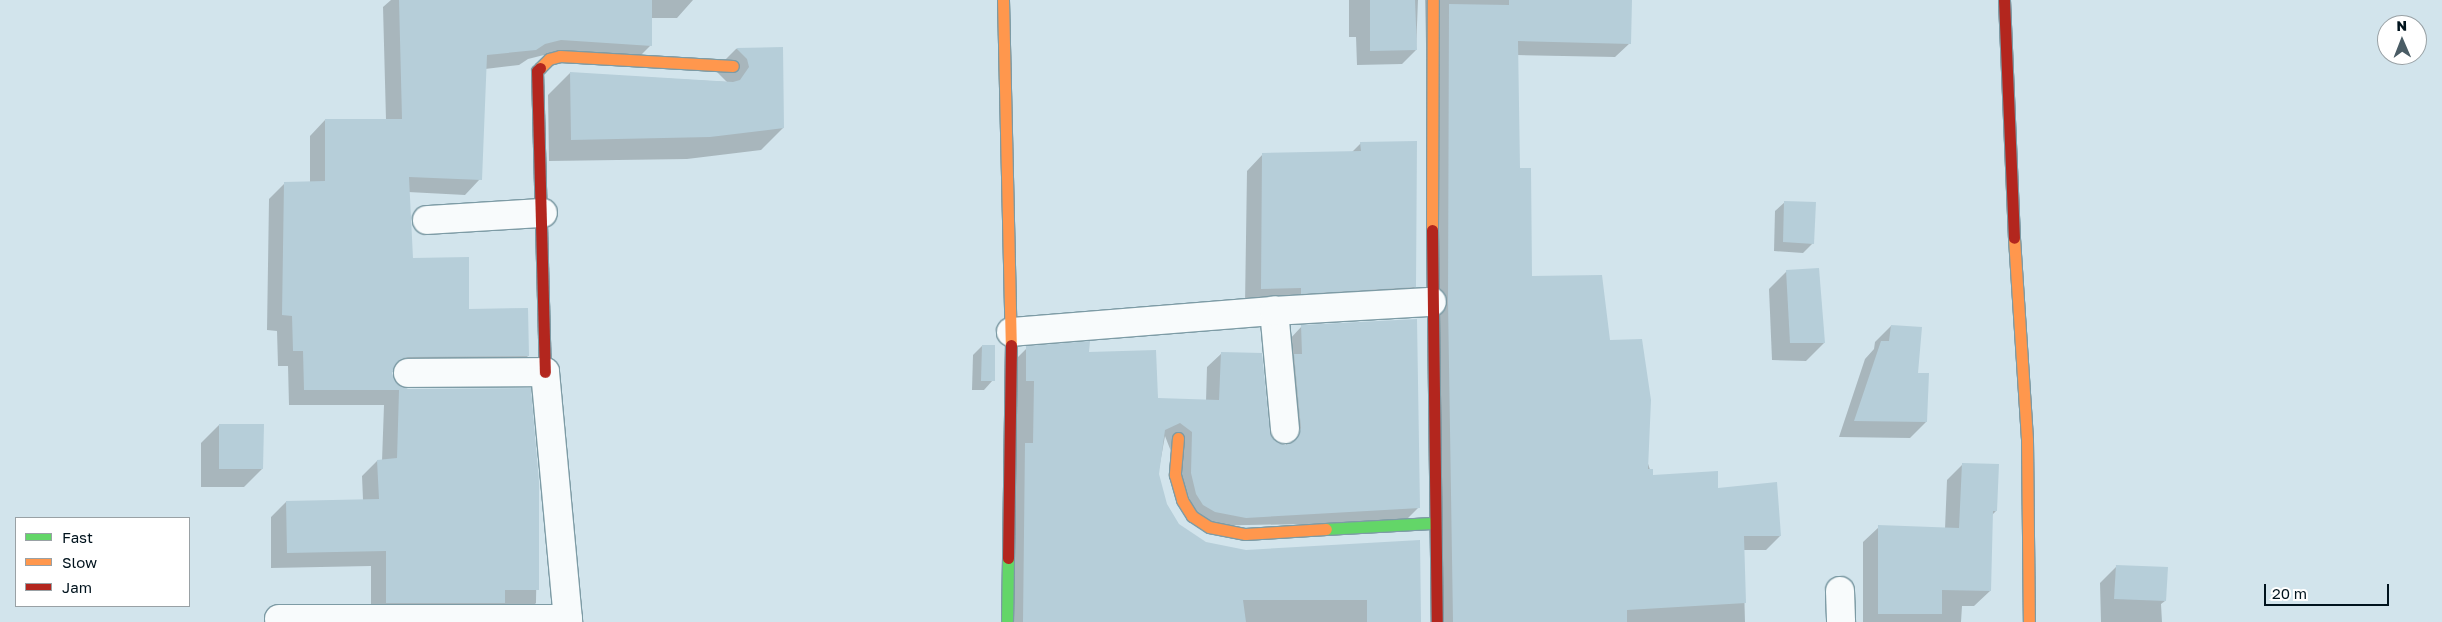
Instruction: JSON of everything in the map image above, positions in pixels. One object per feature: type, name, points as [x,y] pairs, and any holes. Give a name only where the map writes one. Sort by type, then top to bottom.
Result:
[{"type":"street","points":[[1003,0],[1011,332],[1007,622]]},
{"type":"street","points":[[1433,0],[1432,302],[1437,622]]},
{"type":"street","points":[[2004,0],[2014,265],[2027,440],[2029,622]]},
{"type":"street","points":[[279,619],[568,621],[545,372],[543,213],[537,71],[549,59],[560,56],[732,66]]},
{"type":"street","points":[[427,220],[543,213]]},
{"type":"street","points":[[1011,332],[1274,311],[1432,302]]},
{"type":"street","points":[[1274,311],[1285,429]]},
{"type":"street","points":[[408,373],[545,372]]},
{"type":"street","points":[[1178,438],[1175,475],[1182,500],[1192,516],[1209,527],[1245,534],[1435,523]]},
{"type":"street","points":[[1840,591],[1841,622]]},
{"type":"building","points":[[399,0],[652,0],[652,46],[561,40],[545,44],[536,50],[487,55],[482,180],[409,177],[413,258],[469,257],[469,309],[528,308],[529,356],[408,357],[400,360],[392,373],[395,381],[408,389],[531,388],[539,482],[539,590],[505,590],[505,603],[386,603],[386,551],[287,553],[286,501],[379,499],[377,460],[397,458],[399,390],[304,390],[303,351],[293,351],[292,316],[282,315],[284,182],[325,181],[325,119],[402,119]]},
{"type":"building","points":[[1370,0],[1415,0],[1417,50],[1370,51]]},
{"type":"building","points":[[1509,0],[1632,0],[1631,44],[1518,41],[1520,168],[1531,168],[1532,276],[1602,275],[1610,340],[1642,339],[1651,400],[1648,469],[1653,469],[1653,475],[1718,471],[1718,488],[1777,482],[1781,536],[1744,536],[1746,603],[1627,610],[1627,622],[1453,622],[1448,302],[1449,4],[1509,5]]},
{"type":"building","points":[[783,47],[784,128],[710,137],[571,140],[570,72],[733,82],[740,80],[749,67],[747,59],[736,48]]},
{"type":"building","points":[[1417,141],[1416,287],[1301,294],[1301,288],[1261,289],[1262,153],[1361,151],[1360,142]]},
{"type":"building","points":[[1784,201],[1816,202],[1814,244],[1783,242]]},
{"type":"building","points":[[1819,268],[1825,343],[1790,343],[1786,270]]},
{"type":"building","points":[[1417,319],[1420,508],[1246,518],[1215,512],[1203,505],[1196,494],[1191,473],[1192,432],[1180,423],[1165,430],[1159,474],[1167,504],[1179,524],[1206,542],[1246,550],[1420,540],[1421,622],[1367,622],[1367,600],[1243,600],[1246,622],[1023,622],[1025,443],[1033,443],[1034,381],[1026,381],[1026,346],[1090,341],[1089,352],[1156,350],[1158,398],[1219,400],[1221,352],[1262,353],[1270,431],[1278,443],[1286,445],[1294,441],[1301,428],[1294,354],[1302,354],[1301,325]]},
{"type":"building","points":[[1891,325],[1922,327],[1918,373],[1929,373],[1927,422],[1854,421],[1881,341],[1889,341]]},
{"type":"building","points":[[982,345],[995,345],[995,381],[981,381]]},
{"type":"building","points":[[219,424],[264,424],[263,469],[219,469]]},
{"type":"building","points":[[1962,463],[1999,464],[1997,511],[1993,511],[1991,591],[1942,590],[1942,614],[1878,614],[1878,525],[1959,528]]},
{"type":"building","points":[[2116,565],[2168,567],[2166,601],[2114,599]]},
{"type":"traffic: fast","points":[[1326,529],[1435,523]]},
{"type":"traffic: fast","points":[[1007,622],[1008,558]]},
{"type":"traffic: slow","points":[[1003,0],[1011,345]]},
{"type":"traffic: slow","points":[[1432,230],[1433,0]]},
{"type":"traffic: slow","points":[[540,68],[549,59],[560,56],[733,66]]},
{"type":"traffic: slow","points":[[2014,238],[2027,440],[2029,622]]},
{"type":"traffic: slow","points":[[1178,438],[1175,475],[1182,500],[1192,516],[1209,527],[1245,534],[1326,529]]},
{"type":"traffic: jam","points":[[2004,0],[2014,238]]},
{"type":"traffic: jam","points":[[540,68],[537,71],[545,372]]},
{"type":"traffic: jam","points":[[1432,230],[1437,622]]},
{"type":"traffic: jam","points":[[1008,558],[1011,345]]}]
